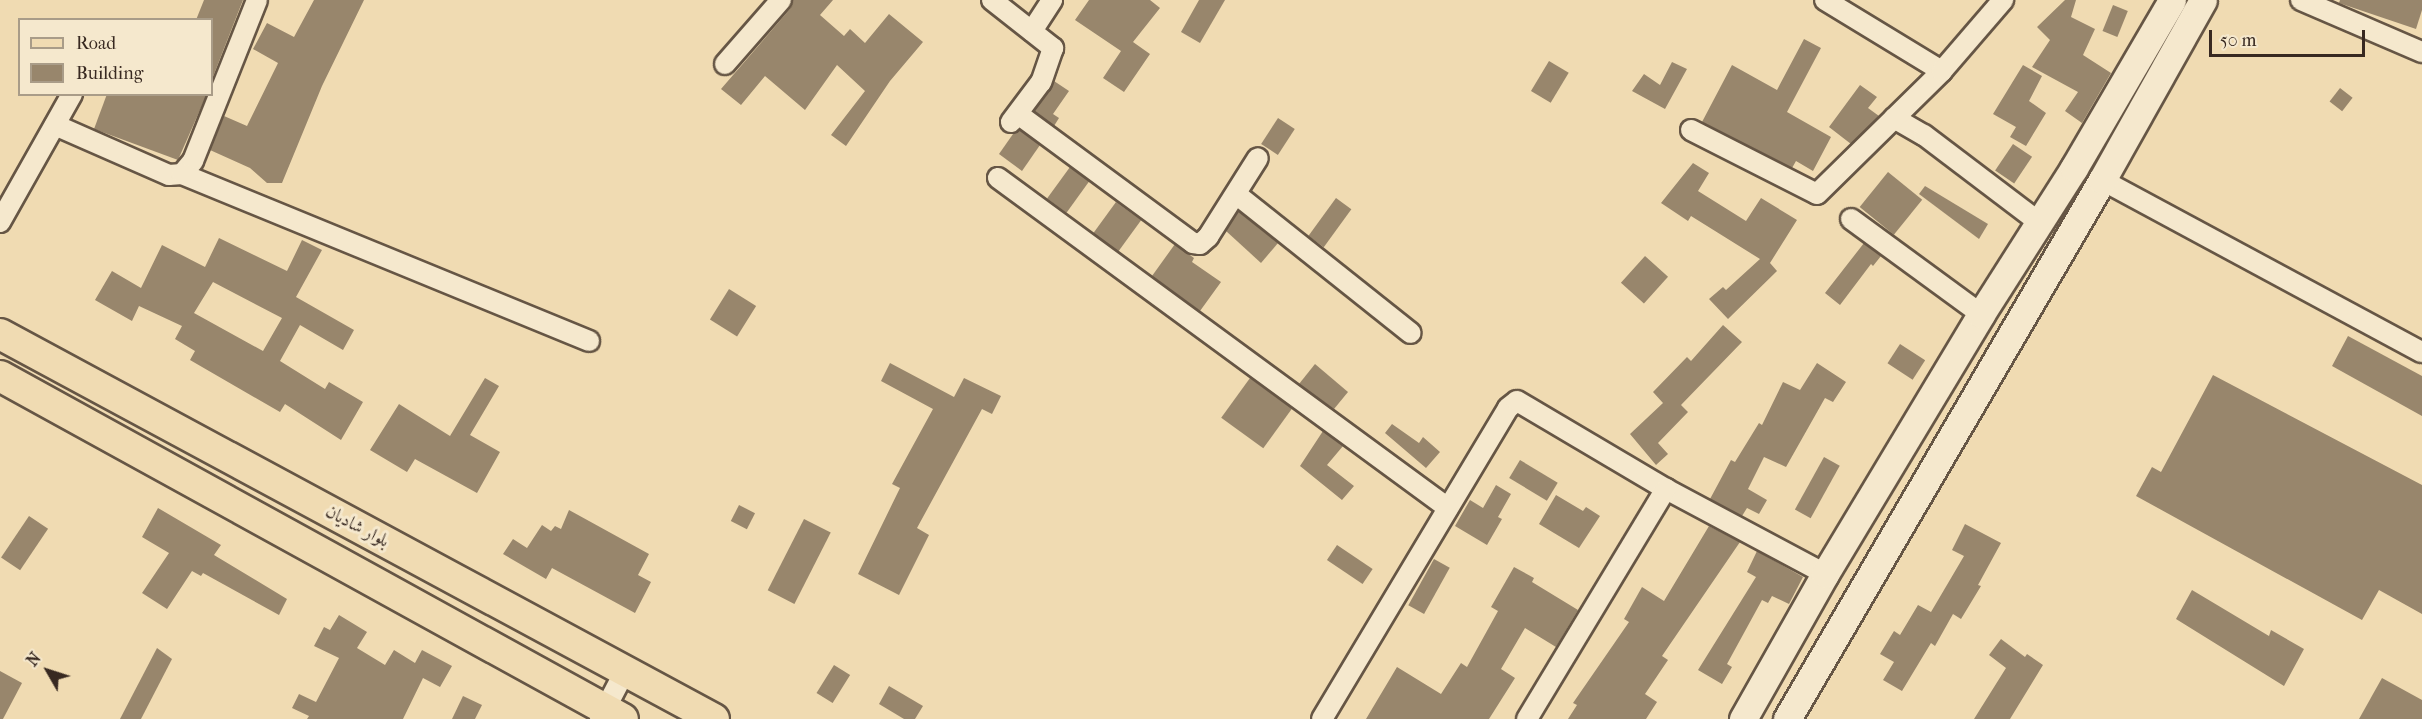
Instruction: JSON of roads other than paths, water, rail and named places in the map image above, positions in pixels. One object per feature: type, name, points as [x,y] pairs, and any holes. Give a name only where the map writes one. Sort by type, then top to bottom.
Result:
[{"type":"main road","name":"بلوار شادیان","points":[[0,334],[714,719]]},
{"type":"main road","points":[[0,376],[609,716]]},
{"type":"street","points":[[182,174],[193,161],[257,0]]},
{"type":"street","points":[[725,64],[781,0]]},
{"type":"street","points":[[992,0],[1052,45],[1041,82],[1015,118],[1193,243],[1200,244],[1208,237],[1258,158]]},
{"type":"street","points":[[1032,31],[1052,0]]},
{"type":"street","points":[[1825,0],[1942,71]]},
{"type":"street","points":[[1691,130],[1813,194],[1817,194],[1942,71],[2003,0]]},
{"type":"street","points":[[1743,719],[1825,574],[1982,314],[2040,223],[2172,0]]},
{"type":"street","points":[[1787,719],[2102,180],[2203,0]]},
{"type":"street","points":[[2301,0],[2422,52]]},
{"type":"street","points":[[0,222],[71,96]]},
{"type":"street","points":[[1894,118],[1924,135],[2040,223]]},
{"type":"street","points":[[55,125],[169,175],[182,174],[590,341]]},
{"type":"street","points":[[998,178],[1448,508]]},
{"type":"street","points":[[2102,180],[2422,352]]},
{"type":"street","points":[[1236,194],[1411,333]]},
{"type":"street","points":[[1851,219],[1982,314]]},
{"type":"street","points":[[1322,719],[1508,408],[1517,401],[1666,489],[1825,574]]},
{"type":"street","points":[[1527,719],[1666,489]]},
{"type":"street","points":[[609,716],[625,671]]}]
